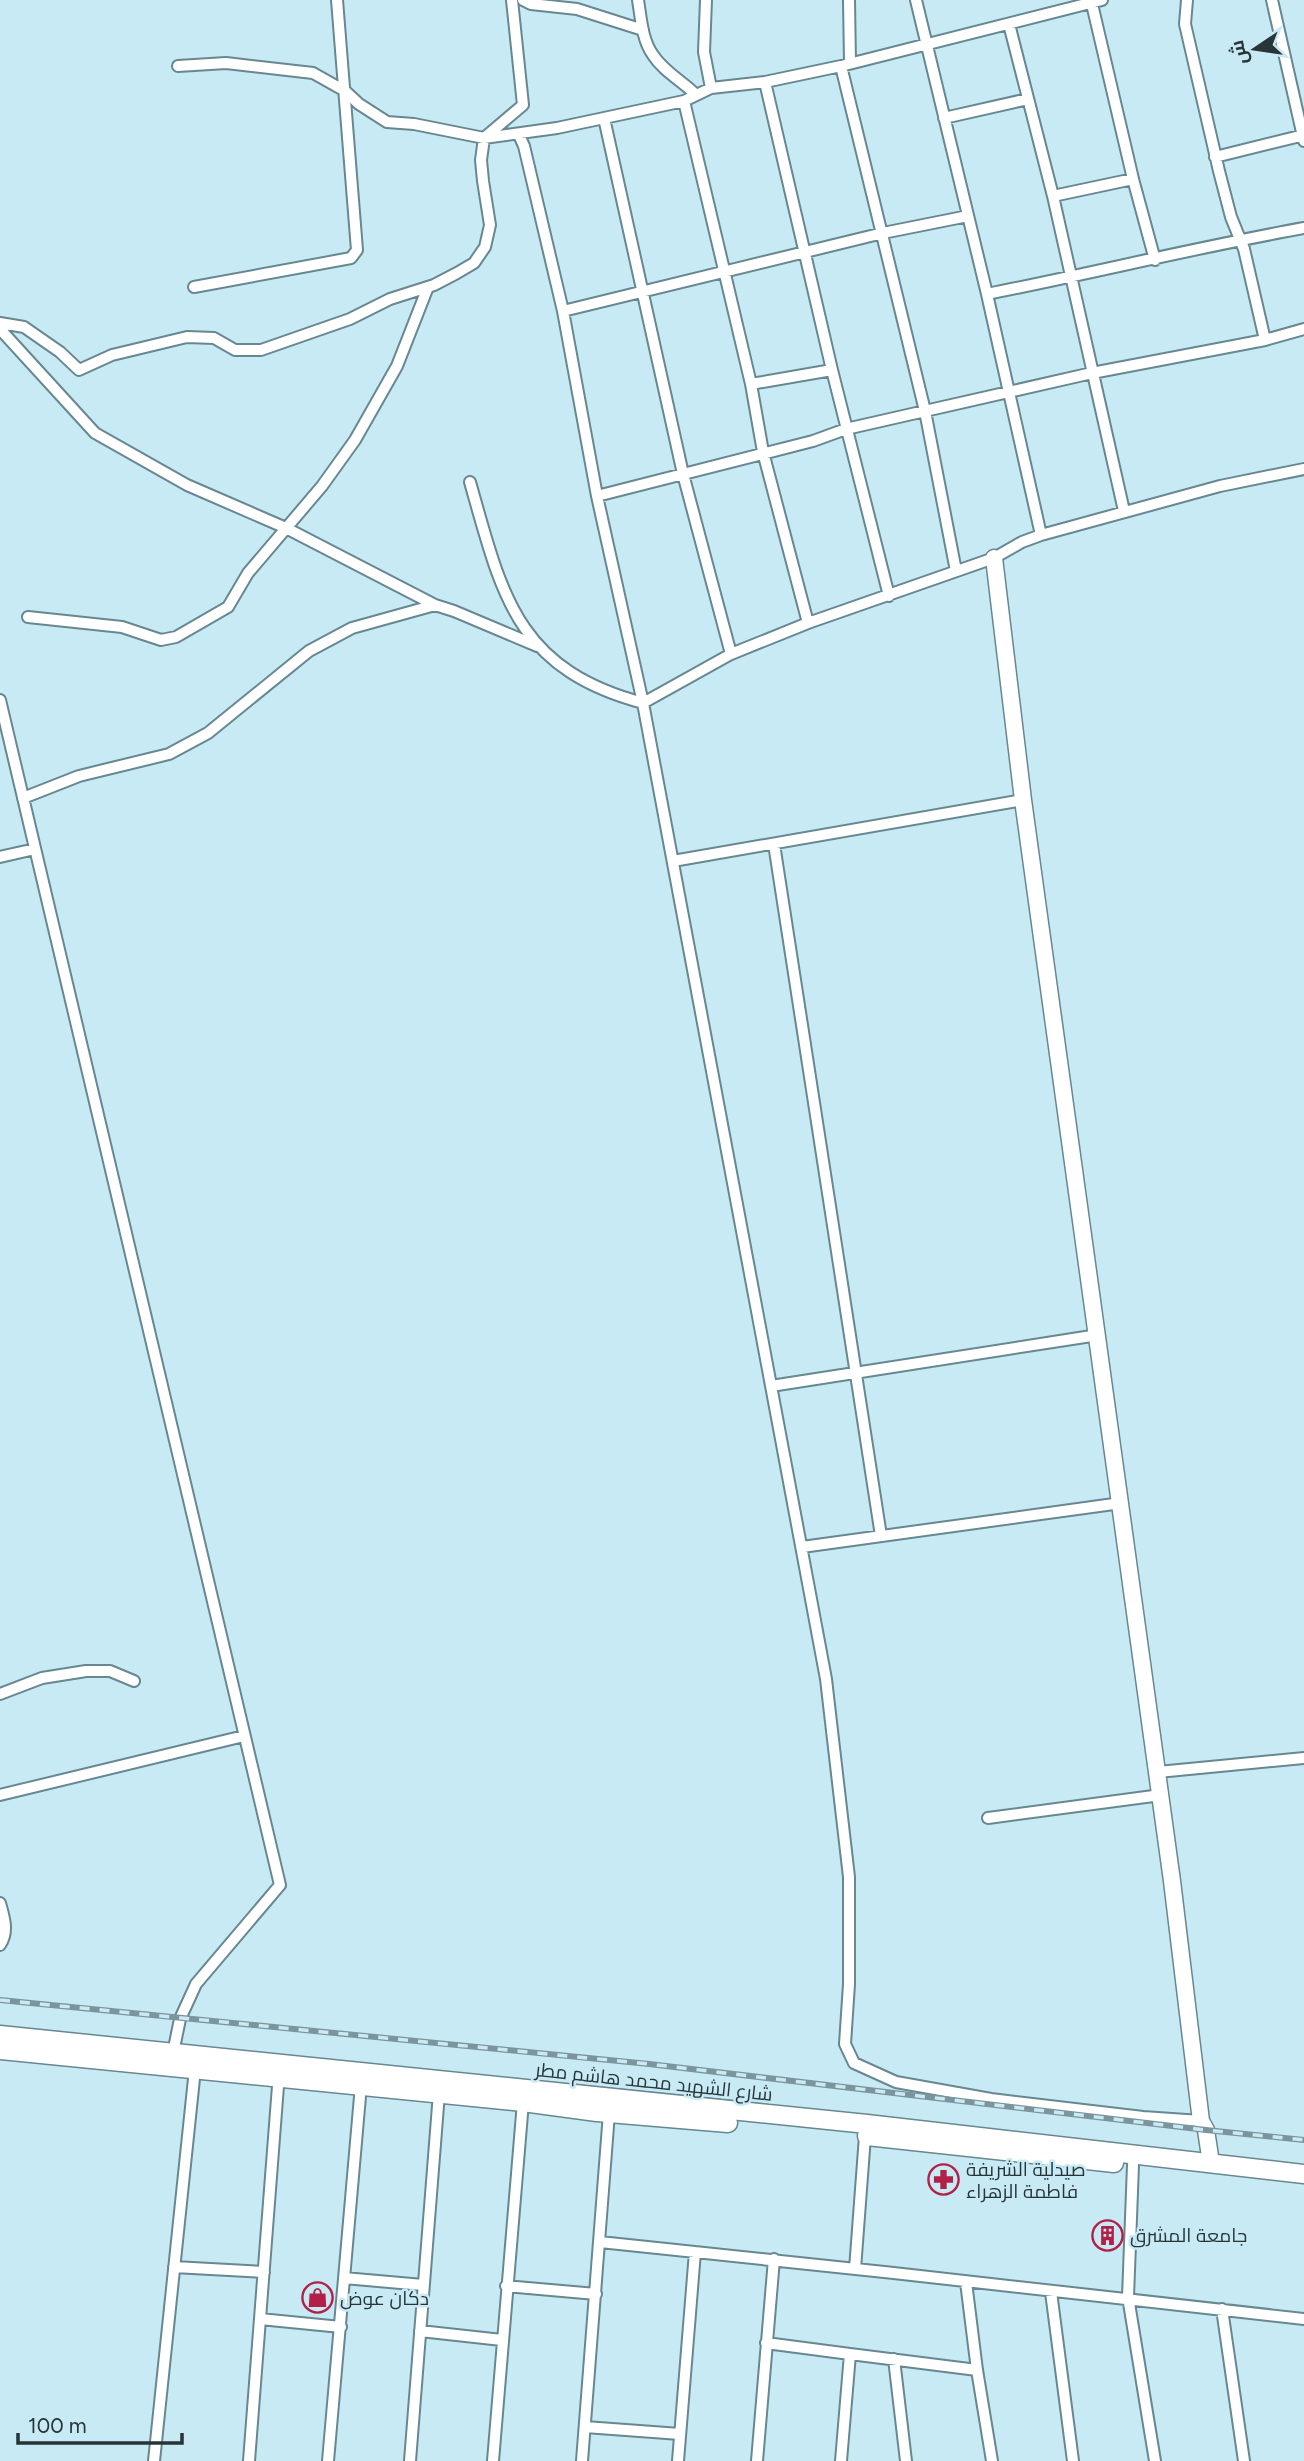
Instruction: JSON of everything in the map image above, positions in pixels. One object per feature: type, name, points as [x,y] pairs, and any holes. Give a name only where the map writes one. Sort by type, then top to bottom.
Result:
[{"type":"main road","name":"شارع الشهيد محمد هاشم مطر","points":[[1,2044],[173,2053],[361,2085],[609,2113],[865,2136],[1304,2186]]},
{"type":"main road","name":"شارع الشهيد محمد هاشم مطر","points":[[1,2044],[195,2068],[279,2071],[1058,2145],[1304,2174]]},
{"type":"street","points":[[194,287],[351,258],[357,250],[337,0]]},
{"type":"street","points":[[0,323],[23,327],[60,352],[79,370],[112,355],[187,337],[214,338],[235,350],[261,350],[350,319],[390,299],[428,287],[474,263],[485,247],[490,225],[481,160],[484,138],[523,105],[512,0]]},
{"type":"street","points":[[523,0],[531,4],[577,9],[643,30]]},
{"type":"street","points":[[638,0],[646,43],[659,63],[695,94]]},
{"type":"street","points":[[706,0],[704,52],[711,88]]},
{"type":"street","points":[[849,0],[846,65],[925,411],[956,571]]},
{"type":"street","points":[[916,0],[987,294],[1041,535]]},
{"type":"street","points":[[1187,0],[1185,24],[1215,157],[1231,217],[1240,239],[1265,340]]},
{"type":"street","points":[[1215,157],[1304,137],[1272,0]]},
{"type":"street","points":[[178,66],[226,63],[313,73],[345,91],[359,104],[387,122],[414,124],[484,138],[519,135],[684,101],[711,88],[765,82],[846,65],[1097,2],[1133,179],[1155,260]]},
{"type":"street","points":[[1009,24],[1053,196],[1124,511]]},
{"type":"street","points":[[765,82],[846,429],[889,596]]},
{"type":"street","points":[[944,118],[1028,99]]},
{"type":"street","points":[[684,101],[751,383],[764,452],[808,623]]},
{"type":"street","points":[[604,118],[683,474],[731,654]]},
{"type":"street","points":[[519,135],[524,146],[563,311],[597,496],[643,703],[826,1679],[849,1877],[849,1984],[845,2044],[854,2063],[896,2082],[944,2091],[1143,2117],[1201,2121]]},
{"type":"street","points":[[1053,196],[1133,179]]},
{"type":"street","points":[[563,311],[883,233],[968,216]]},
{"type":"street","points":[[987,294],[1155,260],[1240,239],[1304,228]]},
{"type":"street","points":[[28,617],[122,627],[155,640],[171,639],[232,604],[245,577],[340,463],[370,416],[401,358],[428,287]]},
{"type":"street","points":[[0,328],[95,433],[187,485],[286,528],[435,605],[537,646],[579,678],[609,694],[643,703],[731,654],[808,623],[994,558],[1041,535],[1220,486],[1304,470]]},
{"type":"street","points":[[597,496],[813,441],[846,429],[1092,373],[1265,340],[1304,329]]},
{"type":"street","points":[[751,383],[832,370]]},
{"type":"street","points":[[470,482],[489,550],[504,589],[514,613],[537,646]]},
{"type":"street","points":[[994,558],[1023,800],[1158,1772],[1201,2121],[1206,2130],[1211,2164]]},
{"type":"street","points":[[23,798],[79,776],[169,754],[208,733],[309,650],[352,628],[435,605]]},
{"type":"street","points":[[0,700],[280,1885],[195,1984],[180,2019],[173,2053]]},
{"type":"street","points":[[673,861],[1023,800]]},
{"type":"street","points":[[774,844],[881,1536]]},
{"type":"street","points":[[0,856],[35,849]]},
{"type":"street","points":[[771,1386],[1098,1335]]},
{"type":"street","points":[[802,1548],[1121,1503]]},
{"type":"street","points":[[0,1694],[23,1688],[42,1678],[86,1671],[110,1671],[134,1681]]},
{"type":"street","points":[[0,1795],[244,1736]]},
{"type":"street","points":[[1158,1772],[1304,1758]]},
{"type":"street","points":[[988,1818],[1161,1796]]},
{"type":"street","points":[[0,1903],[6,1926],[0,1945]]},
{"type":"street","points":[[154,2461],[195,2068]]},
{"type":"street","points":[[249,2461],[279,2071]]},
{"type":"street","points":[[328,2461],[361,2085]]},
{"type":"street","points":[[410,2461],[439,2093]]},
{"type":"street","points":[[493,2461],[523,2102]]},
{"type":"street","points":[[582,2461],[609,2113]]},
{"type":"street","points":[[855,2269],[865,2136]]},
{"type":"street","points":[[1133,2165],[1128,2297],[1155,2461]]},
{"type":"street","points":[[600,2242],[774,2259],[1051,2292],[1128,2297],[1304,2321]]},
{"type":"street","points":[[678,2461],[695,2252]]},
{"type":"street","points":[[757,2461],[774,2259]]},
{"type":"street","points":[[174,2267],[264,2272]]},
{"type":"street","points":[[344,2278],[423,2285]]},
{"type":"street","points":[[965,2282],[976,2370],[992,2461]]},
{"type":"street","points":[[506,2286],[596,2294]]},
{"type":"street","points":[[1051,2292],[1073,2461]]},
{"type":"street","points":[[1222,2309],[1244,2461]]},
{"type":"street","points":[[260,2319],[341,2327]]},
{"type":"street","points":[[419,2331],[502,2340]]},
{"type":"street","points":[[766,2343],[976,2370]]},
{"type":"street","points":[[841,2461],[850,2354]]},
{"type":"street","points":[[894,2358],[906,2461]]},
{"type":"street","points":[[585,2427],[680,2434]]},
{"type":"railway","points":[[0,2000],[649,2064],[1304,2140]]},
{"type":"place","name":"صيدلية الشريفة فاطمة الزهراء","points":[[943,2180]]},
{"type":"place","name":"جامعة المشرق","points":[[1107,2235]]},
{"type":"place","name":"دكان عوض","points":[[317,2298]]}]
